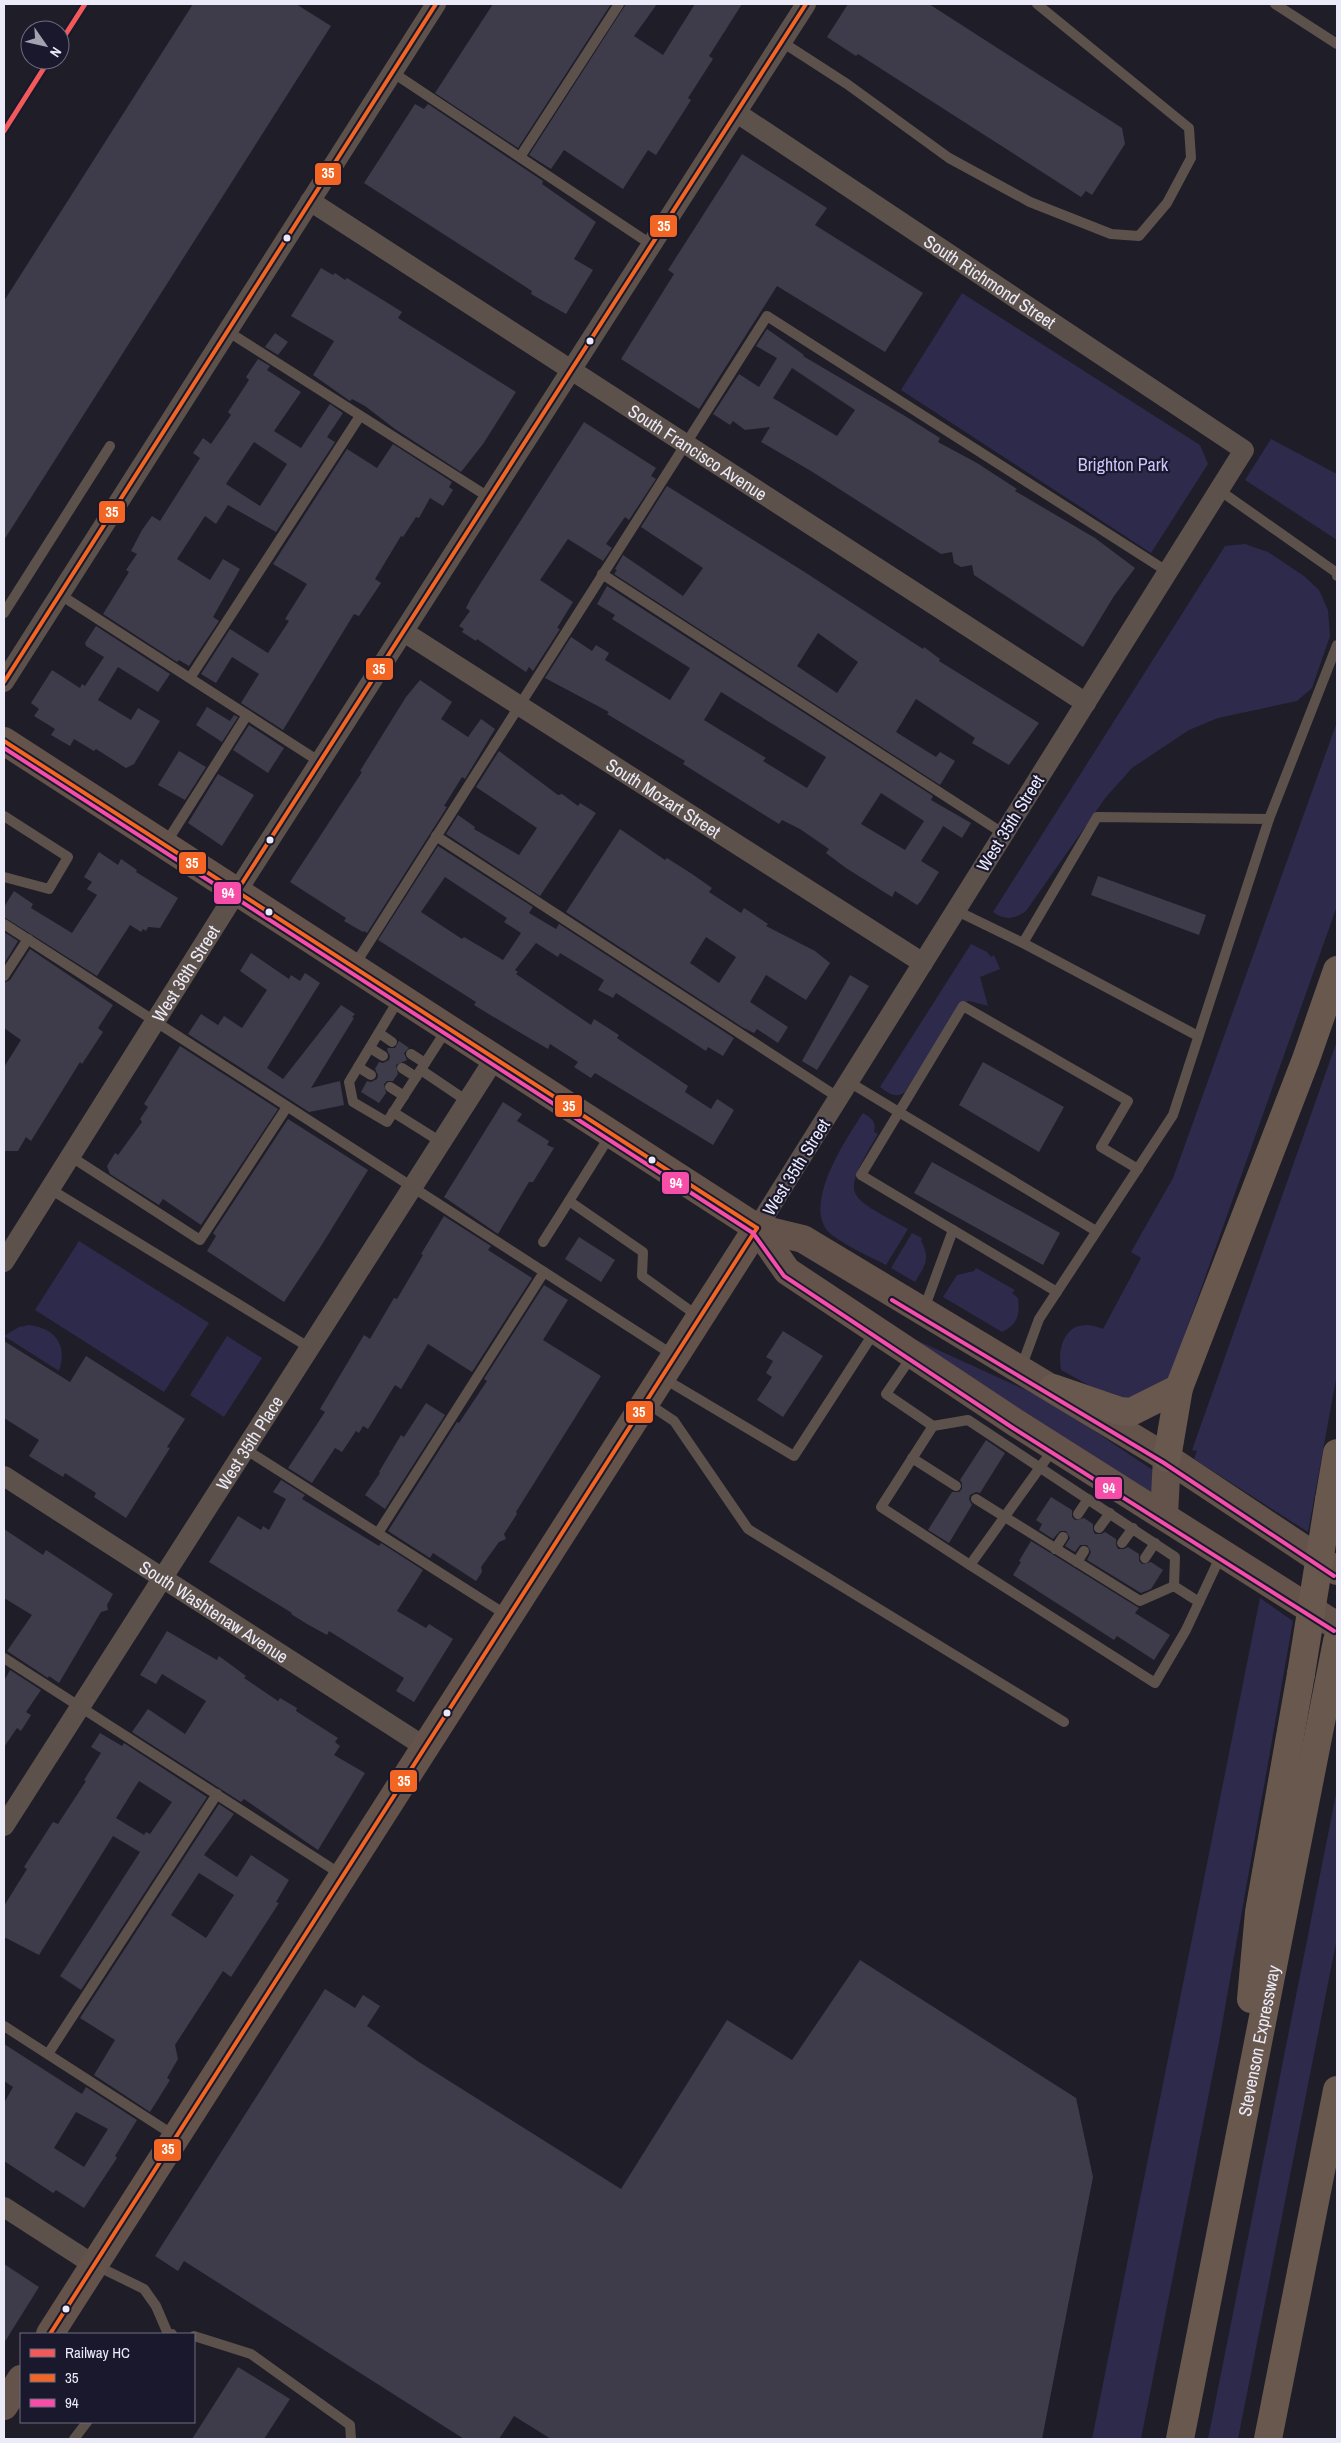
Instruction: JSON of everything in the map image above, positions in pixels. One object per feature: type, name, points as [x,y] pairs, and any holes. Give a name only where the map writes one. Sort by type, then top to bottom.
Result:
[{"type":"highway","points":[[1168,1458],[1179,1388],[1306,1059],[1337,970]]},
{"type":"highway","points":[[1052,1388],[1120,1411],[1131,1412],[1179,1388]]},
{"type":"highway","points":[[1236,2150],[1259,1912],[1301,1674],[1337,1453]]},
{"type":"highway","name":"Stevenson Expressway","points":[[1180,2439],[1337,1641]]},
{"type":"highway","points":[[1268,2439],[1337,2090]]},
{"type":"main road","points":[[4,741],[757,1228],[803,1240],[1168,1458],[1337,1571]]},
{"type":"main road","points":[[757,1228],[787,1271],[913,1355],[1048,1458],[1164,1515],[1337,1626]]},
{"type":"main road","name":"West 35th Street","points":[[51,2333],[757,1228]]},
{"type":"main road","points":[[1164,1515],[1168,1458]]},
{"type":"street","points":[[5,676],[60,594],[436,4]]},
{"type":"street","name":"West 36th Street","points":[[4,1262],[237,892],[806,4]]},
{"type":"street","name":"South Richmond Street","points":[[736,112],[1244,450]]},
{"type":"street","name":"South Francisco Avenue","points":[[310,201],[1086,703]]},
{"type":"street","name":"West 35th Street","points":[[757,1228],[1244,450]]},
{"type":"street","name":"South Mozart Street","points":[[404,632],[923,963]]},
{"type":"street","name":"West 35th Place","points":[[4,1826],[495,1058]]},
{"type":"street","name":"South Washtenaw Avenue","points":[[4,1476],[425,1747]]},
{"type":"street","points":[[4,2207],[94,2265]]},
{"type":"lane","points":[[520,157],[619,4]]},
{"type":"lane","points":[[782,42],[847,84],[949,158],[1030,202],[1111,234],[1139,236],[1167,203],[1191,158],[1189,128],[1037,4]]},
{"type":"lane","points":[[1275,4],[1337,44]]},
{"type":"lane","points":[[392,72],[652,244]]},
{"type":"lane","points":[[353,967],[767,316],[1168,572]]},
{"type":"lane","points":[[227,331],[490,498]]},
{"type":"lane","points":[[190,678],[360,416]]},
{"type":"lane","points":[[4,614],[110,446]]},
{"type":"lane","points":[[1219,490],[1337,573],[1337,576]]},
{"type":"lane","points":[[602,574],[1004,834]]},
{"type":"lane","points":[[60,594],[320,762]]},
{"type":"lane","points":[[1021,1369],[1040,1319],[1173,1115],[1269,819],[1337,644]]},
{"type":"lane","points":[[165,845],[247,715]]},
{"type":"lane","points":[[4,816],[68,857],[49,889],[4,876]]},
{"type":"lane","points":[[1023,943],[1097,817],[1269,819]]},
{"type":"lane","points":[[436,836],[844,1090],[899,1113],[1096,1232]]},
{"type":"lane","points":[[955,910],[1023,943],[1198,1036]]},
{"type":"lane","points":[[4,924],[544,1272],[669,1367],[794,1456],[875,1331]]},
{"type":"lane","points":[[4,976],[28,939]]},
{"type":"lane","points":[[400,997],[349,1082],[353,1102],[387,1122],[448,1028]]},
{"type":"lane","points":[[1057,1292],[861,1175],[963,1006],[1128,1101],[1101,1148],[1138,1169]]},
{"type":"lane","points":[[379,1033],[392,1042]]},
{"type":"lane","points":[[370,1048],[383,1056]]},
{"type":"lane","points":[[411,1054],[421,1070],[467,1101]]},
{"type":"lane","points":[[358,1067],[371,1075]]},
{"type":"lane","points":[[402,1068],[421,1070]]},
{"type":"lane","points":[[390,1087],[404,1096]]},
{"type":"lane","points":[[70,1156],[200,1240],[287,1107]]},
{"type":"lane","points":[[394,1112],[442,1142]]},
{"type":"lane","points":[[543,1242],[611,1134]]},
{"type":"lane","points":[[50,1189],[310,1348]]},
{"type":"lane","points":[[569,1201],[643,1252],[642,1276],[700,1317]]},
{"type":"lane","points":[[923,1311],[953,1230]]},
{"type":"lane","points":[[378,1533],[544,1272]]},
{"type":"lane","points":[[913,1355],[886,1394],[933,1426],[968,1420],[1048,1458],[1088,1499],[1175,1556],[1174,1586]]},
{"type":"lane","points":[[646,1402],[674,1421],[748,1529],[1064,1722]]},
{"type":"lane","points":[[933,1426],[881,1506],[1155,1683],[1199,1602],[1222,1552]]},
{"type":"lane","points":[[245,1449],[509,1617]]},
{"type":"lane","points":[[912,1458],[956,1486]]},
{"type":"lane","points":[[970,1564],[1048,1458]]},
{"type":"lane","points":[[976,1499],[1140,1601],[1174,1586]]},
{"type":"lane","points":[[1078,1514],[1088,1499]]},
{"type":"lane","points":[[1100,1528],[1110,1513]]},
{"type":"lane","points":[[1122,1543],[1133,1528]]},
{"type":"lane","points":[[1055,1549],[1062,1537]]},
{"type":"lane","points":[[1145,1558],[1155,1543]]},
{"type":"lane","points":[[1077,1562],[1084,1552]]},
{"type":"lane","points":[[1100,1576],[1106,1566]]},
{"type":"lane","points":[[1123,1590],[1130,1581]]},
{"type":"lane","points":[[1174,1586],[1199,1602]]},
{"type":"lane","points":[[4,1658],[343,1876]]},
{"type":"lane","points":[[48,2054],[217,1794]]},
{"type":"lane","points":[[4,2026],[176,2136]]},
{"type":"lane","points":[[94,2265],[144,2289],[156,2306],[169,2333]]},
{"type":"lane","points":[[195,2336],[251,2354],[350,2425],[351,2439]]},
{"type":"lane","points":[[74,2439],[86,2423]]},
{"type":"green space","name":"Brighton Park","points":[[962,293],[1200,445],[1208,464],[1151,553],[901,390]]},
{"type":"green space","points":[[1271,439],[1337,474],[1337,540],[1245,480]]},
{"type":"green space","points":[[1245,544],[1268,552],[1304,576],[1319,590],[1328,610],[1330,636],[1312,688],[1297,701],[1218,718],[1189,730],[1132,768],[1106,797],[1026,911],[1010,918],[1002,917],[993,912],[1225,546]]},
{"type":"green space","points":[[1337,722],[1337,906],[1170,1376],[1159,1391],[1114,1404],[1117,1395],[1090,1386],[1061,1370],[1061,1349],[1068,1333],[1074,1328],[1082,1325],[1103,1329],[1141,1258],[1131,1252],[1173,1178]]},
{"type":"green space","points":[[971,944],[987,952],[991,957],[994,955],[1000,969],[980,977],[988,1006],[969,1001],[961,1003],[905,1092],[898,1095],[889,1093],[880,1087]]},
{"type":"green space","points":[[1337,1041],[1337,1374],[1308,1532],[1194,1459],[1197,1451],[1192,1450]]},
{"type":"green space","points":[[863,1113],[873,1120],[875,1125],[874,1132],[878,1134],[858,1171],[854,1183],[855,1192],[871,1208],[908,1229],[886,1265],[832,1235],[823,1223],[821,1209],[823,1192],[829,1174],[846,1139]]},
{"type":"green space","points":[[912,1233],[922,1238],[921,1241],[926,1253],[926,1262],[915,1282],[891,1268]]},
{"type":"green space","points":[[79,1241],[209,1323],[164,1392],[35,1310]]},
{"type":"green space","points":[[976,1268],[1015,1290],[1012,1293],[1018,1298],[1019,1309],[1017,1318],[1012,1326],[1002,1332],[943,1297],[957,1275],[974,1271]]},
{"type":"green space","points":[[29,1325],[46,1330],[57,1339],[62,1353],[59,1371],[4,1336],[19,1327]]},
{"type":"green space","points":[[227,1336],[262,1358],[224,1417],[190,1395]]},
{"type":"green space","points":[[909,1339],[914,1339],[1050,1401],[1154,1471],[1156,1496]]},
{"type":"green space","points":[[1260,1598],[1293,1621],[1219,2042],[1141,2439],[1092,2439]]},
{"type":"green space","points":[[1337,1789],[1337,1938],[1238,2439],[1208,2439]]},
{"type":"building","points":[[193,4],[296,4],[331,26],[4,540],[4,301]]},
{"type":"building","points":[[493,4],[611,4],[518,148],[435,93]]},
{"type":"building","points":[[626,4],[657,4],[634,36],[663,55],[695,4],[742,4],[709,56],[713,59],[688,98],[691,100],[656,155],[648,150],[623,189],[564,150],[551,169],[529,155]]},
{"type":"building","points":[[848,4],[929,4],[1122,128],[1125,144],[1092,195],[1086,191],[1081,197],[858,54],[856,56],[827,37]]},
{"type":"building","points":[[415,104],[424,109],[428,104],[543,181],[542,184],[596,222],[574,259],[593,270],[566,314],[531,294],[532,291],[364,183]]},
{"type":"building","points":[[742,154],[827,208],[815,225],[923,293],[885,352],[777,286],[699,409],[621,359],[674,274],[668,270]]},
{"type":"building","points":[[321,268],[333,275],[335,273],[345,280],[347,278],[391,305],[402,312],[398,318],[516,392],[483,444],[461,472],[395,429],[365,406],[352,399],[350,401],[313,375],[334,341],[291,316]]},
{"type":"building","points":[[767,329],[803,356],[905,416],[940,438],[938,442],[977,463],[1017,489],[1015,491],[1095,538],[1135,568],[1114,596],[1083,647],[974,575],[972,565],[961,567],[954,563],[952,552],[941,554],[811,471],[761,442],[770,427],[745,430],[733,421],[730,425],[713,414],[739,374],[759,387],[777,358],[756,346]],"holes":[[[792,368],[855,410],[837,436],[773,398]]]},
{"type":"building","points":[[275,333],[288,342],[278,355],[265,347]]},
{"type":"building","points":[[258,359],[270,366],[267,370],[301,392],[274,431],[301,448],[330,404],[343,413],[327,437],[335,442],[276,532],[228,505],[216,524],[205,516],[177,559],[210,580],[223,559],[240,569],[213,617],[219,621],[189,666],[179,660],[177,662],[103,614],[129,572],[126,570],[137,554],[131,551],[142,530],[152,516],[160,521],[200,458],[193,453],[203,438],[211,444],[231,415],[228,412],[249,380],[246,377]],"holes":[[[254,442],[287,464],[260,506],[226,484]]]},
{"type":"building","points":[[584,422],[656,468],[651,476],[656,479],[629,520],[625,517],[606,544],[612,548],[603,561],[568,539],[540,580],[573,602],[557,628],[560,629],[533,671],[529,667],[526,672],[477,639],[476,641],[462,632],[464,629],[459,626],[470,611],[466,608],[471,598]]},
{"type":"building","points":[[393,444],[452,482],[449,487],[453,490],[443,506],[430,498],[419,518],[416,517],[403,537],[401,536],[375,579],[381,583],[359,616],[354,614],[283,730],[241,703],[259,674],[232,657],[216,683],[201,674],[230,629],[268,653],[289,621],[285,619],[307,584],[273,564],[347,449],[377,468]]},
{"type":"building","points":[[667,486],[923,649],[924,647],[940,659],[939,661],[1039,723],[1009,765],[972,743],[975,738],[916,699],[896,732],[936,757],[940,752],[955,761],[940,785],[614,574],[623,555],[683,596],[703,568],[641,527]],"holes":[[[818,633],[858,662],[837,693],[797,666]]]},
{"type":"building","points":[[607,586],[933,796],[931,800],[971,823],[962,838],[943,826],[921,861],[939,872],[921,901],[917,905],[895,891],[892,897],[846,868],[826,853],[829,849],[800,829],[782,820],[779,824],[683,764],[685,761],[607,714],[609,712],[545,678],[571,637],[592,651],[596,645],[609,653],[605,660],[670,700],[690,668],[612,619],[615,615],[597,604]],"holes":[[[721,692],[826,757],[807,788],[763,761],[766,758],[704,720]],[[881,793],[924,821],[905,850],[861,824]]]},
{"type":"building","points":[[96,626],[170,674],[158,692],[118,667],[98,700],[131,720],[138,708],[160,721],[134,764],[126,768],[96,749],[94,751],[74,739],[70,746],[51,735],[55,729],[34,716],[39,709],[31,703],[52,670],[80,688],[82,684],[85,686],[104,657],[86,646],[85,643]]},
{"type":"building","points":[[420,680],[452,702],[441,719],[468,737],[481,719],[495,729],[465,779],[462,777],[444,806],[447,807],[367,933],[344,921],[346,918],[290,882],[362,772],[360,771],[406,697]]},
{"type":"building","points":[[207,707],[230,721],[234,715],[238,717],[222,742],[196,725]]},
{"type":"building","points":[[249,725],[284,748],[268,773],[233,750]]},
{"type":"building","points":[[179,751],[206,767],[185,800],[158,785]]},
{"type":"building","points":[[499,751],[558,795],[562,794],[578,806],[580,803],[596,813],[540,896],[446,834],[458,815],[475,827],[474,829],[519,855],[537,828],[476,787]]},
{"type":"building","points":[[218,774],[254,795],[222,846],[188,823]]},
{"type":"building","points":[[620,829],[665,860],[667,858],[692,874],[712,888],[709,892],[741,913],[744,908],[768,924],[766,926],[815,951],[830,963],[806,1000],[766,975],[750,1002],[788,1027],[778,1043],[757,1029],[754,1033],[742,1027],[566,912]],"holes":[[[706,937],[736,957],[719,983],[690,963]]]},
{"type":"building","points":[[438,846],[533,907],[529,913],[556,929],[559,924],[734,1038],[723,1056],[708,1047],[706,1051],[616,993],[613,998],[598,990],[604,980],[560,953],[558,957],[536,943],[515,970],[518,972],[516,974],[591,1025],[594,1019],[619,1035],[617,1038],[688,1086],[685,1092],[711,1109],[717,1099],[734,1110],[713,1145],[595,1073],[591,1078],[574,1067],[578,1062],[550,1044],[548,1049],[492,1016],[474,1005],[476,1002],[378,940]],"holes":[[[445,877],[507,918],[504,922],[521,933],[503,960],[464,937],[462,939],[421,912]]]},
{"type":"building","points":[[99,852],[118,865],[121,859],[137,870],[136,872],[178,898],[160,928],[148,927],[146,931],[143,929],[141,932],[130,925],[97,976],[4,917],[4,907],[14,891],[33,904],[31,908],[72,933],[97,895],[87,889],[92,882],[84,877]]},
{"type":"building","points":[[1098,876],[1206,915],[1199,935],[1091,895]]},
{"type":"building","points":[[4,932],[18,941],[4,964]]},
{"type":"building","points":[[30,949],[113,1005],[98,1028],[103,1032],[82,1064],[80,1062],[31,1141],[26,1137],[18,1151],[4,1151],[4,1067],[21,1040],[4,1028],[4,983],[10,980]]},
{"type":"building","points":[[251,953],[289,979],[291,975],[300,981],[305,973],[320,983],[267,1068],[283,1079],[341,1005],[355,1014],[311,1088],[340,1081],[344,1105],[309,1112],[188,1034],[201,1014],[218,1025],[224,1016],[242,1028],[267,990],[240,971]]},
{"type":"building","points":[[850,975],[869,986],[817,1070],[802,1061]]},
{"type":"building","points":[[399,1041],[409,1048],[404,1053],[407,1060],[396,1065],[398,1074],[393,1081],[387,1081],[384,1084],[386,1093],[379,1103],[361,1092],[367,1081],[371,1082],[377,1079],[378,1075],[375,1069],[379,1062],[383,1063],[389,1060],[388,1048],[395,1048]]},
{"type":"building","points":[[180,1046],[278,1109],[201,1225],[163,1199],[159,1205],[110,1174],[107,1166],[115,1153],[118,1155],[142,1122],[140,1119],[148,1107],[144,1104]]},
{"type":"building","points":[[983,1062],[1064,1107],[1039,1152],[959,1105]]},
{"type":"building","points":[[503,1102],[522,1114],[517,1121],[549,1141],[547,1145],[554,1148],[533,1182],[529,1182],[498,1234],[444,1197]]},
{"type":"building","points":[[288,1119],[368,1170],[284,1302],[207,1251],[216,1236],[213,1233]]},
{"type":"building","points":[[932,1162],[1060,1233],[1043,1265],[914,1193]]},
{"type":"building","points":[[444,1216],[491,1246],[488,1250],[532,1278],[472,1372],[428,1344],[401,1389],[395,1385],[368,1429],[363,1426],[359,1433],[356,1431],[342,1452],[335,1448],[312,1483],[288,1468],[325,1412],[320,1409],[364,1335],[370,1339],[394,1298],[397,1299]]},
{"type":"building","points":[[579,1237],[615,1260],[601,1282],[565,1259]]},
{"type":"building","points":[[544,1285],[568,1300],[543,1340],[601,1376],[516,1512],[517,1514],[504,1534],[506,1539],[499,1542],[481,1567],[482,1572],[476,1581],[433,1553],[430,1558],[388,1531],[457,1422],[459,1423],[487,1381],[484,1379]]},
{"type":"building","points":[[783,1331],[823,1356],[783,1417],[757,1400],[772,1377],[766,1373],[773,1361],[766,1357]]},
{"type":"building","points":[[4,1341],[70,1382],[86,1356],[185,1419],[167,1447],[170,1448],[126,1518],[94,1497],[96,1493],[65,1473],[63,1477],[29,1456],[39,1440],[4,1418]]},
{"type":"building","points":[[426,1403],[445,1415],[385,1509],[365,1495],[380,1473],[401,1435],[404,1437]]},
{"type":"building","points":[[986,1440],[1005,1453],[980,1493],[976,1492],[970,1495],[969,1499],[972,1505],[949,1543],[928,1530],[952,1492],[959,1492],[962,1489],[960,1480]]},
{"type":"building","points":[[281,1480],[305,1495],[302,1499],[379,1546],[381,1543],[423,1570],[397,1611],[426,1628],[429,1624],[453,1639],[414,1702],[396,1691],[404,1678],[329,1631],[327,1635],[307,1624],[209,1562],[238,1516],[261,1530],[263,1526],[269,1530],[286,1499],[273,1492]]},
{"type":"building","points":[[1051,1497],[1072,1510],[1072,1517],[1075,1520],[1084,1518],[1093,1524],[1095,1534],[1105,1532],[1116,1539],[1118,1549],[1128,1547],[1139,1554],[1139,1561],[1142,1564],[1151,1562],[1163,1570],[1151,1589],[1141,1593],[1087,1560],[1091,1552],[1087,1545],[1080,1545],[1075,1552],[1065,1546],[1070,1538],[1066,1531],[1060,1531],[1053,1539],[1039,1530],[1042,1524],[1036,1520]]},
{"type":"building","points":[[4,1529],[43,1555],[46,1550],[113,1594],[107,1605],[108,1610],[101,1612],[59,1683],[49,1676],[48,1678],[7,1651],[32,1615],[4,1598]]},
{"type":"building","points":[[1031,1541],[1139,1608],[1135,1613],[1170,1635],[1154,1660],[1117,1636],[1114,1640],[1013,1575]]},
{"type":"building","points":[[167,1631],[217,1660],[219,1656],[246,1676],[244,1678],[278,1701],[280,1698],[297,1708],[296,1711],[338,1738],[335,1742],[340,1746],[334,1755],[365,1773],[318,1850],[244,1799],[241,1802],[132,1732],[148,1709],[185,1734],[206,1701],[162,1674],[156,1684],[140,1675]]},
{"type":"building","points":[[10,1670],[41,1690],[26,1712],[31,1715],[21,1731],[17,1728],[4,1747],[4,1681]]},
{"type":"building","points":[[100,1733],[122,1746],[124,1743],[207,1797],[81,1990],[60,1976],[140,1852],[113,1836],[39,1955],[4,1937],[4,1906],[27,1869],[24,1867],[53,1822],[58,1824],[86,1781],[84,1780],[101,1753],[91,1747]],"holes":[[[139,1781],[172,1802],[150,1834],[146,1832],[144,1835],[116,1818]]]},
{"type":"building","points":[[219,1804],[234,1814],[204,1855],[237,1877],[251,1855],[289,1880],[276,1902],[279,1903],[231,1977],[223,1971],[175,2045],[178,2059],[167,2078],[170,2080],[150,2112],[94,2075],[115,2040],[80,2018]],"holes":[[[199,1873],[234,1895],[206,1938],[171,1915]]]},
{"type":"building","points":[[860,1960],[1076,2098],[1093,2177],[1042,2439],[551,2439],[514,2416],[499,2439],[464,2439],[184,2261],[178,2271],[155,2256],[325,1989],[355,2008],[363,1995],[380,2006],[367,2026],[419,2062],[621,2189],[727,2020],[792,2060]]},
{"type":"building","points":[[4,2044],[82,2094],[86,2087],[137,2120],[115,2156],[117,2158],[84,2208],[56,2190],[53,2193],[4,2161],[4,2103],[13,2087],[4,2081]],"holes":[[[76,2112],[108,2129],[84,2167],[54,2148]]]},
{"type":"building","points":[[4,2264],[39,2287],[4,2343]]},
{"type":"building","points":[[238,2367],[290,2399],[264,2439],[192,2439]]},
{"type":"rail line","name":"HC","points":[[70,27],[85,4]]},
{"type":"rail line","name":"HC","points":[[4,131],[43,70]]},
{"type":"transit line","name":"35","points":[[4,682],[436,4]]},
{"type":"transit line","name":"35","points":[[237,891],[806,4]]},
{"type":"transit line","name":"35","points":[[4,741],[757,1228]]},
{"type":"transit line","name":"94","points":[[4,748],[753,1233],[784,1276],[1013,1428],[1334,1631]]},
{"type":"transit line","name":"35","points":[[51,2333],[757,1228]]},
{"type":"transit line","name":"94","points":[[892,1300],[1164,1463],[1334,1576]]}]
